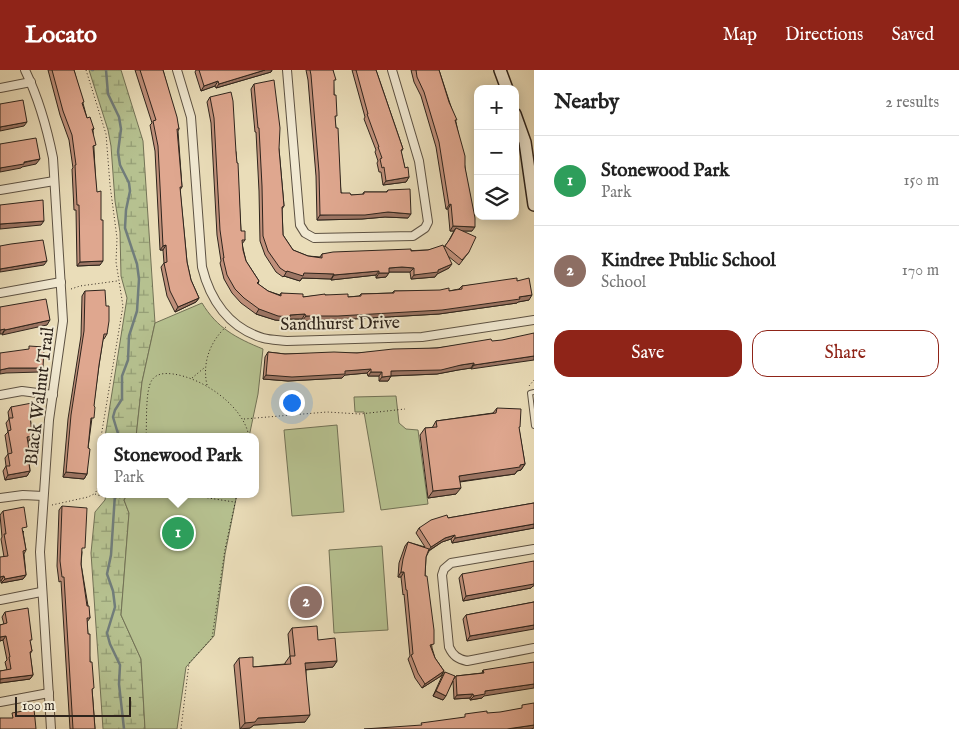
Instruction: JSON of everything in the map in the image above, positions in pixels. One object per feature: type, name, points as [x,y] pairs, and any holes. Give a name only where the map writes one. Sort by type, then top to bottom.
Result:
[{"type":"street","name":"Black Walnut Trail","points":[[25,70],[31,82],[50,145],[63,321],[53,395],[40,552],[51,729]]},
{"type":"street","name":"Sandhurst Drive","points":[[176,70],[191,116],[202,267],[206,285],[227,317],[232,321],[250,333],[264,338],[286,341],[422,337],[534,320]]},
{"type":"street","points":[[288,70],[300,225],[305,233],[314,238],[413,236],[425,228],[428,222],[419,161],[392,70]]},
{"type":"street","points":[[500,70],[506,85]]},
{"type":"street","points":[[0,88],[31,82]]},
{"type":"street","points":[[519,122],[529,142],[534,205]]},
{"type":"street","points":[[0,190],[54,181]]},
{"type":"street","points":[[0,293],[61,282]]},
{"type":"street","points":[[0,395],[22,392],[53,395]]},
{"type":"street","points":[[0,498],[23,495],[44,496]]},
{"type":"street","points":[[534,549],[451,563],[444,569],[442,575],[449,647],[457,658],[467,660],[534,648]]},
{"type":"street","points":[[0,600],[41,592]]},
{"type":"street","points":[[0,702],[49,693]]},
{"type":"lane","points":[[534,392],[530,393],[534,426]]},
{"type":"path","points":[[86,70],[106,134],[117,238],[116,262],[123,306],[102,433]]},
{"type":"path","points":[[71,289],[94,283],[118,280]]},
{"type":"path","points":[[208,386],[205,368],[211,344],[232,321]]},
{"type":"path","points":[[204,356],[208,358]]},
{"type":"path","points":[[191,379],[205,368]]},
{"type":"path","points":[[146,433],[148,391],[151,382],[156,375],[166,374],[191,379],[208,386],[227,402],[243,420],[248,433]]},
{"type":"path","points":[[243,420],[327,412],[360,414],[405,409]]},
{"type":"path","points":[[52,505],[88,497],[95,494],[97,488]]},
{"type":"path","points":[[209,498],[235,502]]},
{"type":"path","points":[[181,729],[189,663],[212,638],[225,549],[236,498]]},
{"type":"green space","points":[[89,70],[121,70],[143,141],[155,323],[142,382],[136,433],[106,433],[127,298],[121,276],[120,232],[108,130]]},
{"type":"green space","points":[[202,303],[221,326],[244,341],[263,349],[258,394],[250,433],[136,433],[142,382],[155,323]]},
{"type":"green space","points":[[396,396],[399,423],[406,429],[418,430],[428,504],[381,510],[364,412],[355,412],[354,397]]},
{"type":"green space","points":[[337,425],[344,512],[292,516],[284,430]]},
{"type":"green space","points":[[105,498],[125,498],[124,500],[129,513],[121,615],[141,659],[145,729],[103,729],[91,553],[95,512]]},
{"type":"green space","points":[[125,498],[236,498],[225,554],[214,636],[186,667],[177,729],[145,729],[141,659],[121,615],[129,513],[124,500]]},
{"type":"green space","points":[[382,546],[388,630],[334,633],[329,550]]},
{"type":"building","points":[[52,70],[74,70],[87,118],[90,117],[94,129],[92,129],[96,145],[93,146],[97,192],[101,191],[101,220],[103,220],[103,261],[80,262],[79,205],[77,205],[76,165],[72,135],[63,111]]},
{"type":"building","points":[[140,70],[163,70],[179,129],[177,129],[182,187],[180,187],[187,262],[191,280],[199,298],[178,307],[170,291],[164,263],[167,262],[166,245],[163,246],[158,146],[153,121],[156,120]]},
{"type":"building","points":[[199,70],[265,70],[219,84],[218,81],[204,86]]},
{"type":"building","points":[[310,70],[333,70],[336,80],[334,80],[334,95],[336,95],[337,116],[335,116],[336,128],[338,128],[341,193],[350,193],[351,195],[364,194],[364,192],[410,189],[411,214],[388,212],[365,215],[320,215],[319,172]]},
{"type":"building","points":[[356,70],[376,70],[403,149],[401,150],[405,168],[408,167],[409,177],[386,181],[384,167],[382,168],[380,159],[382,158],[367,114]]},
{"type":"building","points":[[416,70],[439,70],[457,120],[455,120],[465,156],[465,167],[475,227],[453,226],[451,204],[449,205],[439,142],[424,92]]},
{"type":"building","points":[[274,80],[280,128],[279,149],[284,206],[282,207],[283,235],[293,250],[308,256],[322,258],[322,254],[333,252],[428,250],[443,245],[452,264],[438,270],[438,272],[414,275],[414,268],[402,267],[389,268],[389,273],[379,273],[379,271],[334,275],[304,273],[303,276],[286,272],[280,268],[268,251],[263,236],[259,128],[254,84]]},
{"type":"building","points":[[231,92],[238,163],[241,231],[245,231],[245,240],[242,240],[243,250],[246,261],[259,281],[257,283],[268,291],[281,296],[281,293],[303,294],[303,297],[325,294],[348,294],[348,297],[361,296],[361,294],[394,293],[394,291],[440,290],[449,288],[449,291],[462,289],[462,286],[517,278],[517,281],[529,278],[532,295],[519,297],[520,299],[442,310],[338,316],[306,316],[305,314],[290,315],[290,317],[278,316],[259,309],[235,289],[227,275],[223,258],[214,118],[210,97]]},
{"type":"building","points":[[23,100],[27,122],[0,127],[0,104]]},
{"type":"building","points":[[36,138],[40,159],[0,168],[0,144]]},
{"type":"building","points":[[43,200],[44,221],[0,224],[0,205]]},
{"type":"building","points":[[456,228],[476,237],[469,252],[462,260],[445,246]]},
{"type":"building","points":[[43,240],[47,261],[0,269],[0,246]]},
{"type":"building","points":[[105,290],[106,306],[109,306],[109,321],[107,334],[104,334],[99,365],[94,418],[91,418],[87,474],[66,472],[71,415],[84,331],[85,291]]},
{"type":"building","points":[[46,299],[50,320],[0,330],[0,307]]},
{"type":"building","points":[[534,333],[534,356],[474,365],[474,363],[441,370],[391,371],[391,376],[382,377],[382,372],[371,372],[371,369],[345,371],[345,374],[292,377],[266,375],[268,352],[285,354],[357,353],[393,349],[437,348],[491,339],[492,341],[502,340]]},
{"type":"building","points":[[29,346],[44,347],[43,368],[9,368],[0,370],[0,353],[29,349]]},
{"type":"building","points":[[32,403],[34,413],[30,413],[32,436],[27,437],[30,471],[8,475],[6,466],[10,466],[8,454],[12,453],[8,431],[11,430],[9,418],[13,418],[11,407]]},
{"type":"building","points":[[497,408],[521,409],[519,427],[525,464],[520,465],[520,467],[459,476],[461,488],[433,491],[425,428],[437,427],[436,421],[496,413]]},
{"type":"building","points":[[534,503],[534,524],[455,538],[455,535],[445,538],[431,547],[419,528],[431,520],[447,515],[448,518]]},
{"type":"building","points":[[62,506],[87,508],[85,548],[82,548],[81,564],[87,606],[89,606],[90,618],[87,618],[94,688],[92,689],[95,729],[73,729],[64,577],[62,577],[60,561]]},
{"type":"building","points":[[24,507],[27,527],[22,528],[26,550],[23,551],[26,575],[5,579],[4,576],[0,577],[0,557],[8,556],[4,534],[6,534],[3,511]]},
{"type":"building","points":[[408,542],[429,549],[426,557],[425,576],[427,576],[434,630],[434,644],[430,645],[435,658],[444,671],[425,684],[418,673],[411,655],[413,654],[407,590],[404,572],[401,572]]},
{"type":"building","points":[[534,561],[534,584],[466,596],[462,574]]},
{"type":"building","points":[[534,602],[534,625],[470,636],[466,615]]},
{"type":"building","points":[[28,608],[32,640],[30,640],[32,651],[30,652],[33,675],[0,679],[0,671],[11,669],[6,636],[0,637],[0,625],[7,623],[5,612]]},
{"type":"building","points":[[317,626],[318,640],[335,638],[337,661],[305,663],[310,715],[258,718],[255,722],[245,723],[239,658],[253,657],[253,667],[291,664],[290,656],[295,656],[292,628]]},
{"type":"building","points":[[534,662],[534,684],[485,691],[485,694],[474,696],[473,694],[457,695],[456,676],[484,673],[483,670]]},
{"type":"building","points":[[445,672],[455,676],[446,696],[436,691]]},
{"type":"building","points":[[534,703],[534,725],[507,729],[364,729],[422,725],[421,723],[465,717],[465,714],[487,711],[487,713],[500,712],[522,708],[522,705]]},
{"type":"building","points":[[34,709],[36,729],[0,729],[0,718],[13,718],[12,713]]},
{"type":"waterway","points":[[106,70],[108,94],[119,117],[121,129],[118,152],[120,165],[129,183],[130,191],[125,228],[137,264],[139,279],[137,311],[129,336],[128,360],[122,376],[122,399],[113,417],[118,433]]},
{"type":"waterway","points":[[115,498],[111,555],[107,574],[113,591],[115,607],[107,633],[120,665],[119,684],[124,729]]},
{"type":"place","name":"Stonewood Park","points":[[178,533]]},
{"type":"place","name":"Kindree Public School","points":[[306,602]]}]
